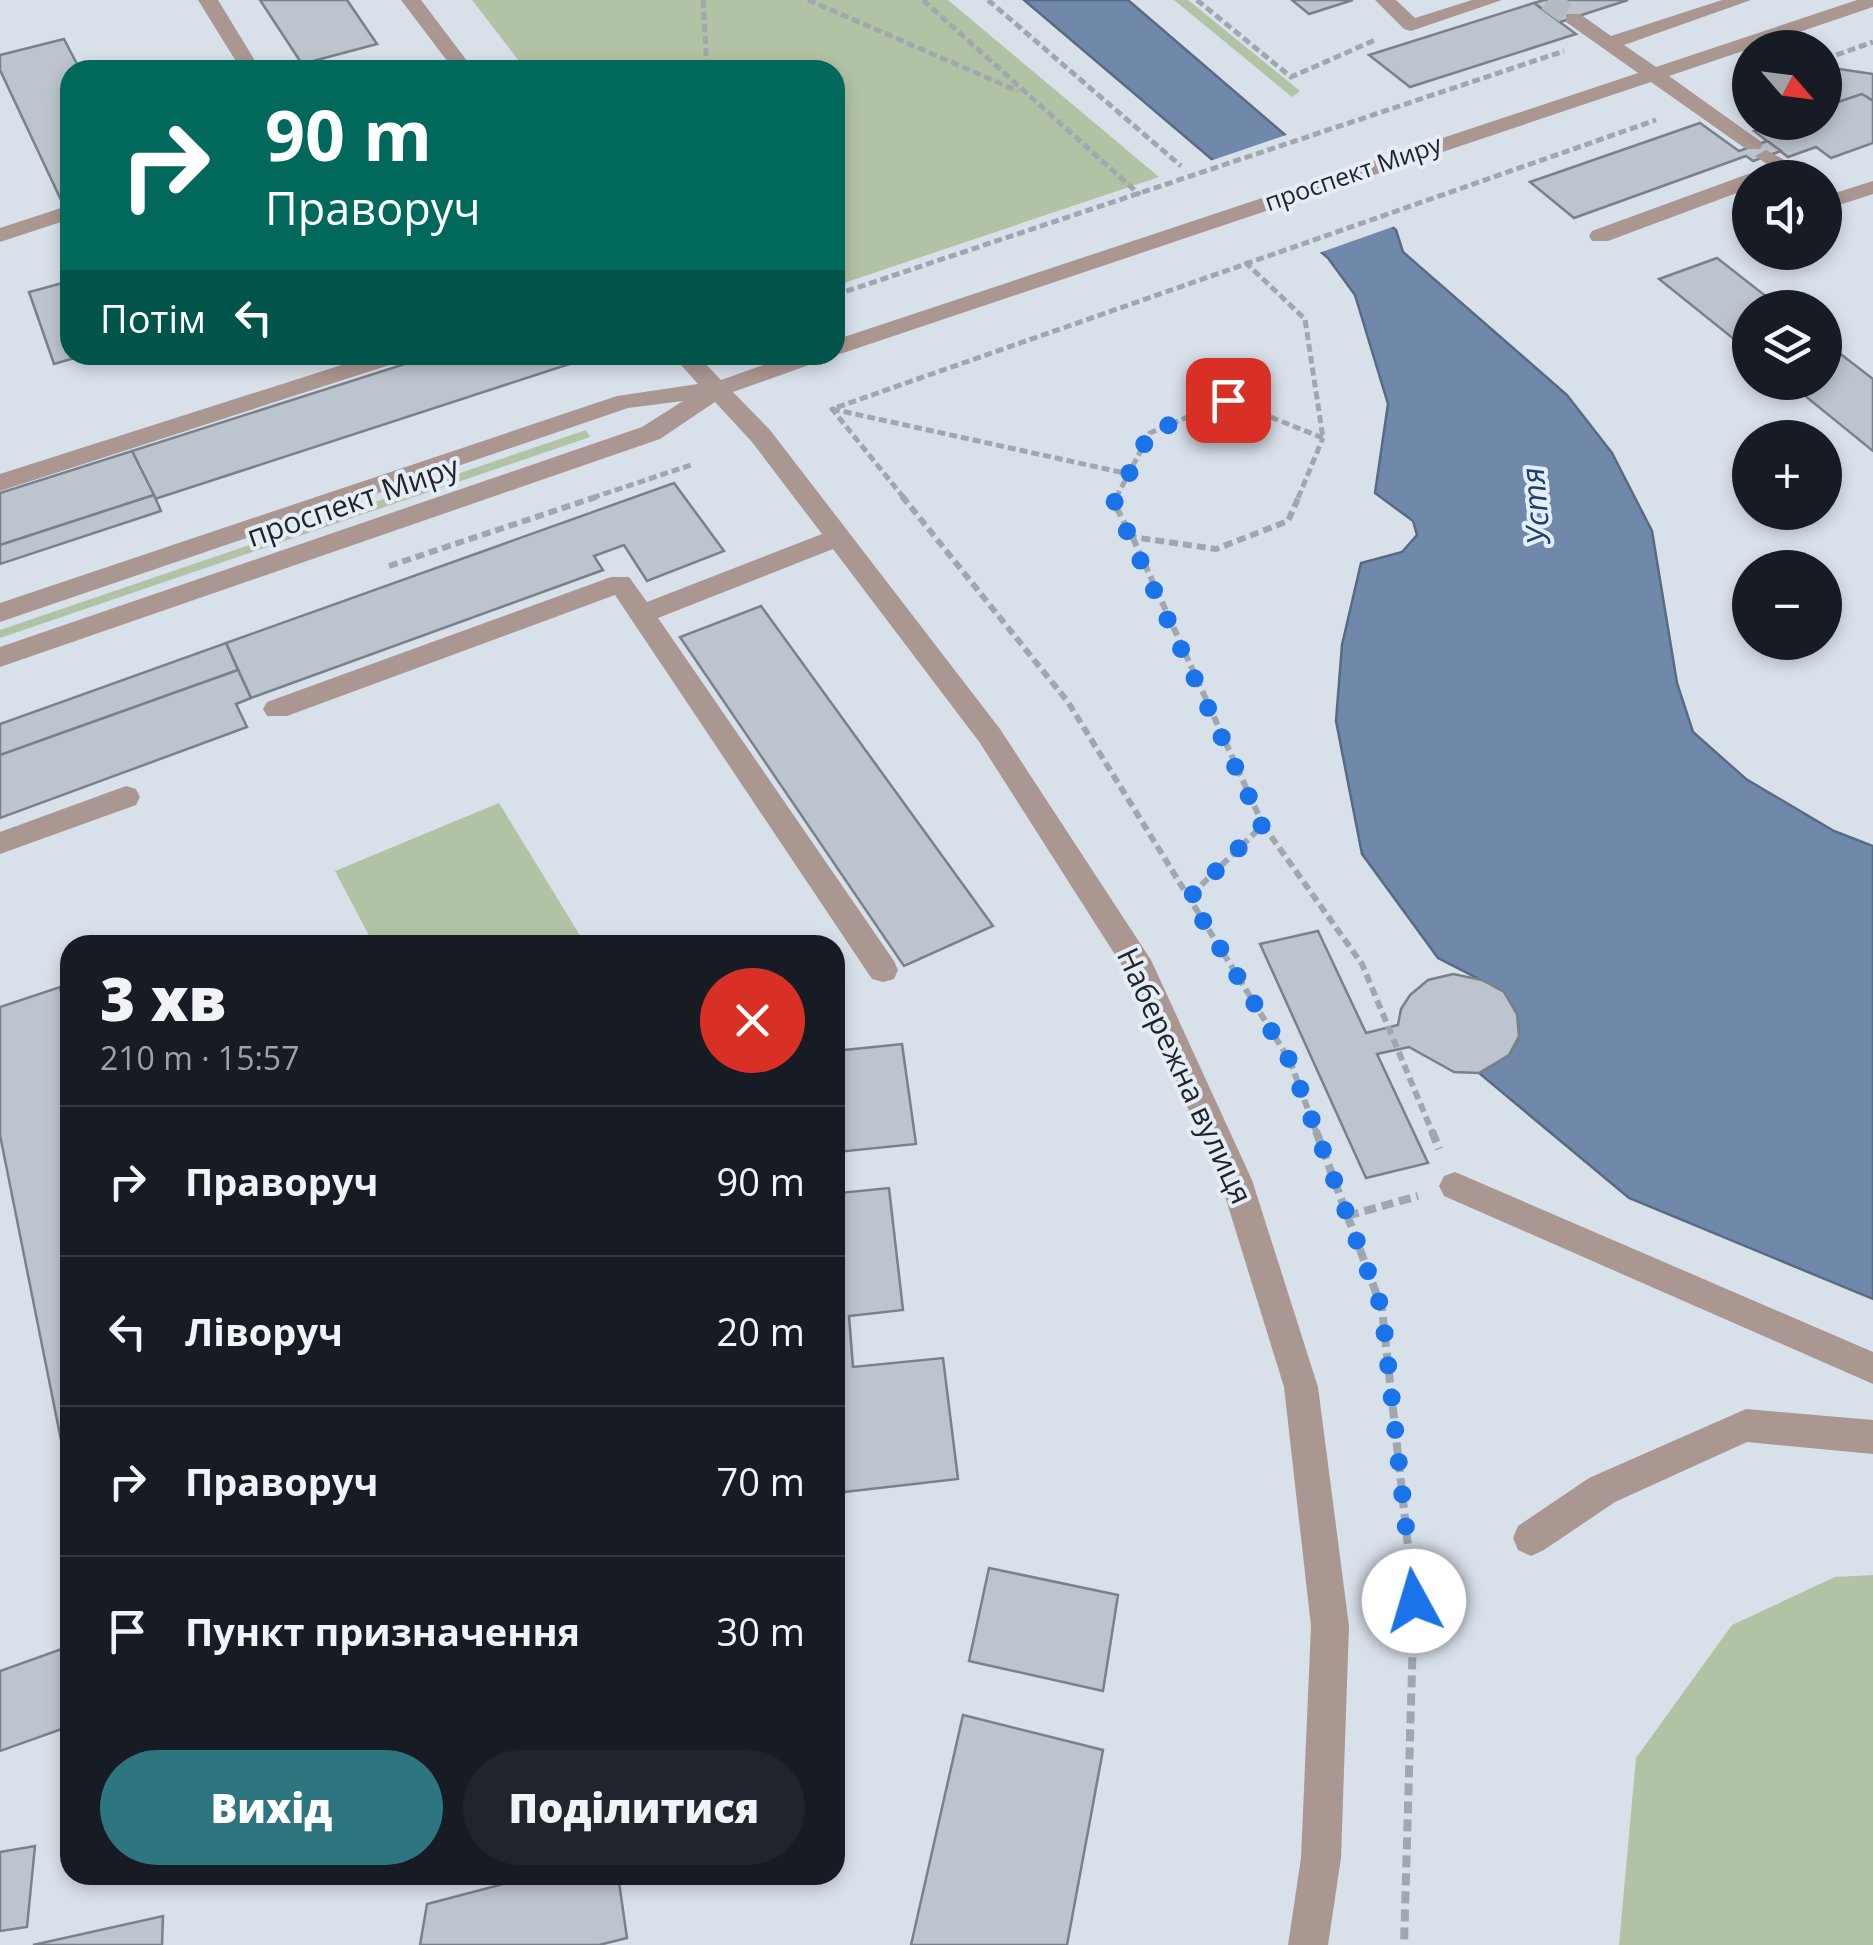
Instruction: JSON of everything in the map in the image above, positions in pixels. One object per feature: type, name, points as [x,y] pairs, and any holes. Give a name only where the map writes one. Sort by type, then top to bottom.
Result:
[{"type":"street","points":[[208,0],[244,58]]},
{"type":"street","points":[[411,0],[456,60]]},
{"type":"street","points":[[1385,0],[1411,24],[1492,0]]},
{"type":"street","points":[[1606,40],[1741,0]]},
{"type":"street","name":"проспект Миру","points":[[845,345],[1873,1]]},
{"type":"street","points":[[1573,18],[1775,160]]},
{"type":"street","points":[[1600,236],[1732,187]]},
{"type":"street","points":[[1842,198],[1873,187]]},
{"type":"street","points":[[0,235],[60,215]]},
{"type":"street","points":[[0,483],[365,365]]},
{"type":"street","name":"Набережна вулиця","points":[[694,365],[761,436],[990,736],[1140,969],[1236,1180],[1300,1387],[1330,1626],[1321,1858],[1308,1945]]},
{"type":"street","name":"проспект Миру","points":[[0,612],[625,401],[718,389],[787,365]]},
{"type":"street","name":"проспект Миру","points":[[0,657],[651,433],[718,389]]},
{"type":"street","points":[[642,614],[839,537]]},
{"type":"street","points":[[277,708],[620,583],[883,970]]},
{"type":"street","points":[[0,843],[126,797]]},
{"type":"street","points":[[1455,1186],[1873,1368]]},
{"type":"street","points":[[1531,1538],[1602,1490],[1746,1425],[1873,1437]]},
{"type":"path","points":[[703,0],[706,60]]},
{"type":"path","points":[[808,0],[1023,93]]},
{"type":"path","points":[[923,0],[1140,195]]},
{"type":"path","points":[[988,0],[1180,166]]},
{"type":"path","points":[[1197,0],[1291,77],[1411,24]]},
{"type":"path","points":[[845,292],[1606,40]]},
{"type":"path","points":[[1842,53],[1873,42]]},
{"type":"path","points":[[832,408],[1732,92]]},
{"type":"path","points":[[1132,537],[1216,549],[1288,520],[1323,438],[1305,319],[1245,262]]},
{"type":"path","points":[[1323,438],[1228,400],[1150,433],[1114,503],[1262,825],[1362,964],[1455,1186],[1347,1216]]},
{"type":"path","points":[[832,408],[1129,474]]},
{"type":"path","points":[[832,408],[1068,702],[1290,1061],[1382,1309],[1414,1601],[1404,1945]]},
{"type":"path","points":[[1189,898],[1262,825]]},
{"type":"green space","points":[[472,0],[948,0],[1159,177],[845,283],[845,60],[518,60]]},
{"type":"green space","points":[[1174,0],[1188,0],[1300,91],[1292,97]]},
{"type":"green space","points":[[586,430],[590,437],[0,638],[0,630]]},
{"type":"green space","points":[[499,803],[580,935],[369,935],[335,871]]},
{"type":"green space","points":[[1873,1575],[1873,1945],[1619,1945],[1636,1758],[1732,1625],[1835,1577]]},
{"type":"water","name":"Устя","points":[[1024,0],[1128,0],[1396,230],[1403,252],[1567,395],[1612,453],[1652,531],[1677,683],[1693,732],[1746,779],[1834,831],[1873,846],[1873,1299],[1629,1198],[1479,1073],[1509,1055],[1519,1036],[1517,1014],[1504,992],[1438,958],[1362,854],[1336,721],[1342,645],[1361,563],[1402,552],[1417,535],[1413,521],[1375,493],[1388,404],[1355,295],[1328,258]]},
{"type":"pier","points":[[1289,134],[1398,225],[1316,254],[1207,162]]},
{"type":"building","points":[[260,0],[347,0],[377,44],[317,60],[299,60]]},
{"type":"building","points":[[1292,0],[1353,0],[1309,14]]},
{"type":"building","points":[[1628,0],[1560,22],[1534,3]]},
{"type":"building","points":[[1534,3],[1576,34],[1410,87],[1369,55]]},
{"type":"building","points":[[64,39],[75,60],[60,60],[60,198],[0,70],[0,55]]},
{"type":"building","points":[[1842,69],[1873,74],[1873,101],[1862,94],[1842,101]]},
{"type":"building","points":[[1862,94],[1873,101],[1873,143],[1831,158],[1816,147],[1788,157],[1766,140],[1842,140],[1842,101]]},
{"type":"building","points":[[1700,123],[1739,151],[1767,141],[1781,151],[1756,160],[1746,156],[1732,160],[1574,218],[1530,182]]},
{"type":"building","points":[[1717,258],[1758,290],[1732,290],[1732,338],[1659,279]]},
{"type":"building","points":[[60,284],[60,362],[54,364],[29,292]]},
{"type":"building","points":[[1842,355],[1873,379],[1873,451],[1842,426],[1842,420],[1835,420],[1810,400],[1842,400]]},
{"type":"building","points":[[402,365],[567,365],[155,499],[132,451]]},
{"type":"building","points":[[132,451],[154,495],[0,545],[0,493]]},
{"type":"building","points":[[674,483],[724,551],[647,581],[624,545],[594,556],[603,570],[251,698],[226,643]]},
{"type":"building","points":[[154,495],[161,511],[0,564],[0,545]]},
{"type":"building","points":[[761,606],[993,926],[904,966],[680,637]]},
{"type":"building","points":[[226,643],[238,670],[0,755],[0,724]]},
{"type":"building","points":[[238,670],[251,698],[236,704],[247,727],[0,818],[0,755]]},
{"type":"building","points":[[1318,931],[1366,1033],[1398,1025],[1401,1009],[1410,995],[1428,980],[1453,974],[1482,980],[1504,992],[1517,1014],[1519,1036],[1509,1055],[1479,1073],[1454,1072],[1409,1047],[1377,1054],[1428,1163],[1366,1178],[1260,944]]},
{"type":"building","points":[[60,987],[60,1435],[0,1135],[0,1007]]},
{"type":"building","points":[[902,1044],[916,1144],[845,1151],[845,1050]]},
{"type":"building","points":[[889,1188],[903,1310],[849,1316],[853,1367],[943,1358],[958,1479],[845,1492],[845,1192]]},
{"type":"building","points":[[989,1568],[1118,1595],[1103,1691],[969,1661]]},
{"type":"building","points":[[60,1650],[60,1730],[0,1751],[0,1671]]},
{"type":"building","points":[[963,1715],[1103,1750],[1067,1945],[911,1945]]},
{"type":"building","points":[[35,1846],[27,1927],[0,1931],[0,1852]]},
{"type":"building","points":[[500,1885],[619,1885],[627,1938],[599,1945],[420,1945],[427,1904]]},
{"type":"building","points":[[163,1916],[162,1945],[33,1945]]},
{"type":"tunnel","points":[[1548,0],[1573,18]]},
{"type":"route","points":[[1228,400],[1150,433],[1114,503],[1262,825],[1189,898],[1290,1061],[1382,1309],[1414,1601]]}]
